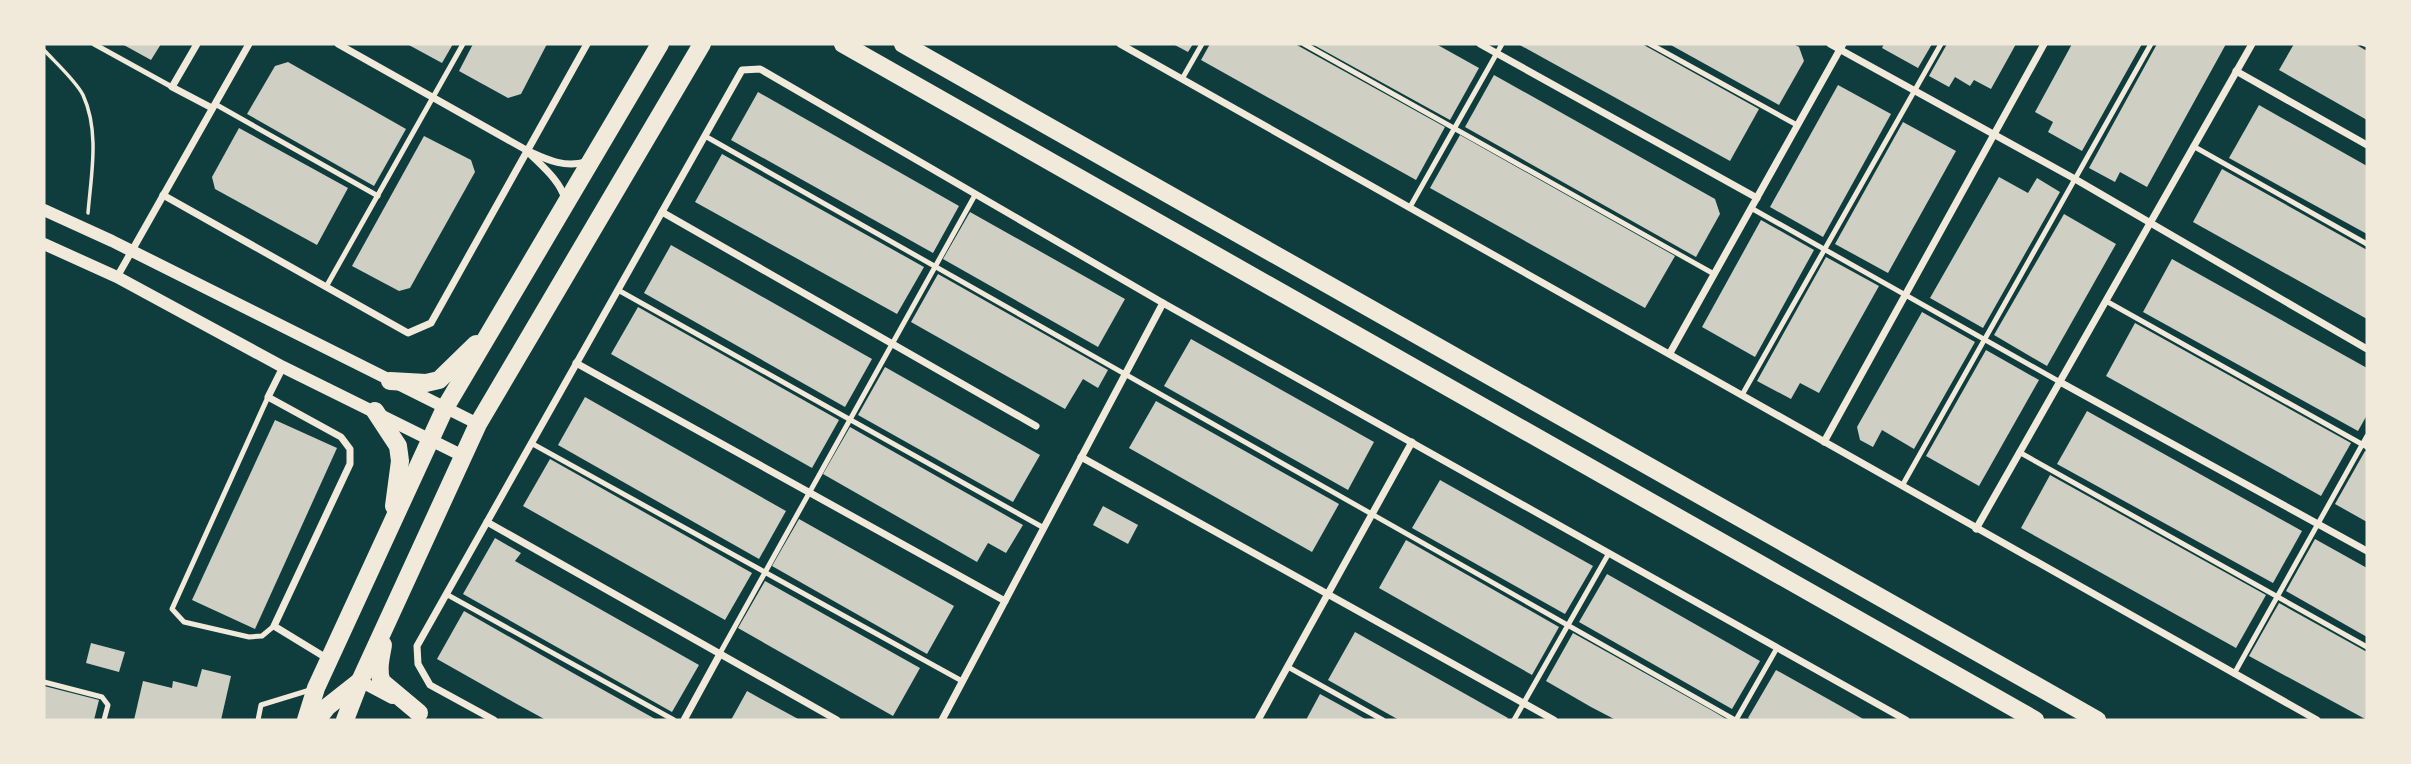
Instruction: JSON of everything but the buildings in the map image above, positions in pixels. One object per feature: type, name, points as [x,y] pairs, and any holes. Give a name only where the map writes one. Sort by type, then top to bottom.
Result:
[{"type":"main road","points":[[306,720],[316,688],[445,408],[660,44]]},
{"type":"main road","points":[[345,720],[360,681],[478,424],[702,44]]},
{"type":"main road","points":[[843,44],[2035,720]]},
{"type":"main road","points":[[903,44],[2097,720]]},
{"type":"main road","points":[[390,380],[426,383],[439,380],[491,330]]},
{"type":"main road","points":[[375,411],[398,446],[400,461],[393,516]]},
{"type":"main road","points":[[385,627],[380,678],[425,717]]},
{"type":"main road","points":[[317,720],[327,707],[360,681]]},
{"type":"street","points":[[197,44],[172,87],[214,106]]},
{"type":"street","points":[[117,277],[249,44]]},
{"type":"street","points":[[338,44],[527,151],[557,164],[576,165],[591,161]]},
{"type":"street","points":[[163,195],[408,333],[431,323],[587,44]]},
{"type":"street","points":[[1120,44],[1670,352],[1976,529],[2317,720]]},
{"type":"street","points":[[1480,44],[1757,198]]},
{"type":"street","points":[[1830,44],[1842,47],[2075,179],[2367,349]]},
{"type":"street","points":[[1824,442],[2044,44]]},
{"type":"street","points":[[1976,529],[2252,44]]},
{"type":"street","points":[[1670,352],[1842,47]]},
{"type":"street","points":[[494,720],[430,685],[418,664],[417,646],[742,70],[760,69],[1163,303],[1906,720]]},
{"type":"street","points":[[2236,71],[2367,145]]},
{"type":"street","points":[[527,151],[553,177],[563,191],[566,202]]},
{"type":"street","points":[[44,210],[478,424]]},
{"type":"street","points":[[662,212],[1036,426]]},
{"type":"street","points":[[44,244],[117,277],[283,367],[463,456]]},
{"type":"street","points":[[942,720],[1163,303]]},
{"type":"street","points":[[576,363],[1005,601]]},
{"type":"street","points":[[283,367],[268,397],[341,437],[350,449],[350,464],[274,626],[329,660]]},
{"type":"street","points":[[2060,382],[2367,551]]},
{"type":"street","points":[[1258,720],[1412,442]]},
{"type":"street","points":[[1082,457],[1554,720]]},
{"type":"street","points":[[487,522],[837,720]]},
{"type":"street","points":[[684,720],[720,655]]},
{"type":"street","points":[[360,681],[425,717]]},
{"type":"lane","points":[[93,44],[172,87]]},
{"type":"lane","points":[[326,287],[463,44]]},
{"type":"lane","points":[[1182,79],[1202,44]]},
{"type":"lane","points":[[1304,44],[1714,274]]},
{"type":"lane","points":[[1410,207],[1502,44]]},
{"type":"lane","points":[[1650,44],[1797,125]]},
{"type":"lane","points":[[1742,395],[1941,44]]},
{"type":"lane","points":[[1902,486],[2151,44]]},
{"type":"lane","points":[[214,106],[377,196]]},
{"type":"lane","points":[[705,136],[1736,720],[1777,648]]},
{"type":"lane","points":[[2193,146],[2367,244]]},
{"type":"lane","points":[[720,655],[975,195]]},
{"type":"lane","points":[[1751,208],[2060,382]]},
{"type":"lane","points":[[618,290],[1044,528]]},
{"type":"lane","points":[[2106,301],[2365,446]]},
{"type":"lane","points":[[268,397],[172,609],[184,622],[249,637],[262,636],[274,626]]},
{"type":"lane","points":[[2234,674],[2365,446],[2367,436]]},
{"type":"lane","points":[[531,443],[962,681]]},
{"type":"lane","points":[[2019,452],[2367,647]]},
{"type":"lane","points":[[1514,720],[1609,553]]},
{"type":"lane","points":[[446,594],[674,720]]},
{"type":"lane","points":[[1287,667],[1383,720]]},
{"type":"lane","points":[[44,682],[102,696],[107,705],[104,720]]},
{"type":"lane","points":[[258,720],[261,705],[316,688]]},
{"type":"path","points":[[44,50],[82,93],[93,127],[87,229]]}]
